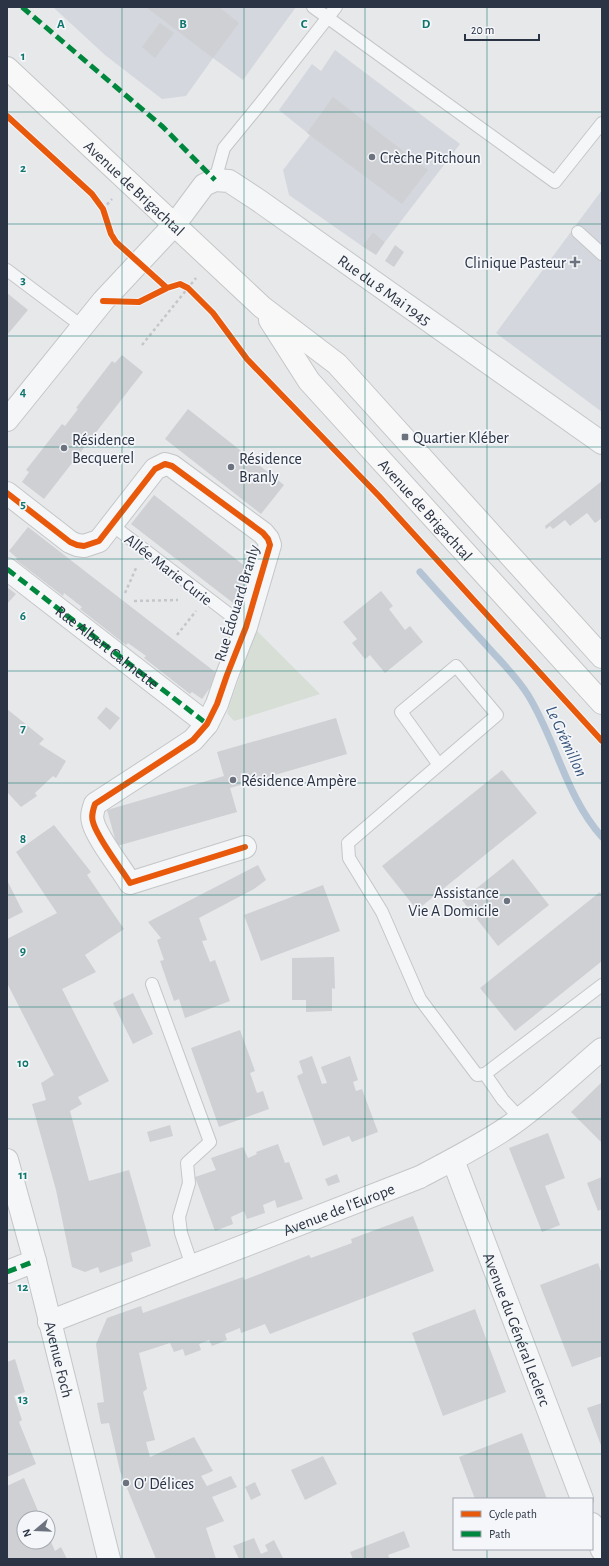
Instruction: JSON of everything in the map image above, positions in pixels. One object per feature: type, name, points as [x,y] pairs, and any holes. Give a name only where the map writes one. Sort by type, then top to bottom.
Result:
[{"type":"main road","name":"Avenue de Brigachtal","points":[[7,68],[262,307],[337,364],[602,657]]},
{"type":"main road","name":"Avenue de Brigachtal","points":[[262,307],[309,381],[602,703]]},
{"type":"street","points":[[7,420],[113,290],[175,224],[204,185],[216,180]]},
{"type":"street","name":"Rue du 8 Mai 1945","points":[[216,180],[229,180],[602,444]]},
{"type":"street","name":"Rue Édouard Branly","points":[[7,493],[70,542],[84,546],[100,541],[155,469],[165,464],[172,466],[263,533],[268,540],[270,545],[246,628],[217,704],[207,724],[194,740],[95,804],[92,814],[93,822],[105,845],[130,883],[245,847]]},
{"type":"street","name":"Rue Albert Calmette","points":[[7,569],[207,724]]},
{"type":"street","name":"Avenue de l'Europe","points":[[49,1322],[420,1177],[453,1160],[508,1127],[602,1049]]},
{"type":"street","name":"Avenue Foch","points":[[7,1160],[35,1261],[109,1559]]},
{"type":"street","name":"Avenue du Général Leclerc","points":[[453,1160],[582,1498]]},
{"type":"street","points":[[7,1272],[35,1261]]},
{"type":"street","points":[[593,1527],[602,1550]]},
{"type":"lane","points":[[313,7],[556,182],[602,123]]},
{"type":"lane","points":[[216,180],[224,148],[336,7]]},
{"type":"lane","points":[[578,232],[602,254]]},
{"type":"lane","points":[[7,270],[83,327]]},
{"type":"lane","name":"Allée Marie Curie","points":[[112,525],[246,628]]},
{"type":"lane","points":[[439,765],[401,712],[456,666],[497,715],[439,765],[348,842],[349,858],[382,912],[420,999],[477,1075],[485,1074],[602,985]]},
{"type":"lane","points":[[152,984],[210,1142],[187,1163],[189,1183],[179,1217],[181,1233],[192,1266]]},
{"type":"lane","points":[[485,1074],[503,1100],[520,1118]]},
{"type":"path","points":[[142,345],[212,259]]},
{"type":"path","points":[[125,593],[144,550]]},
{"type":"path","points":[[134,601],[207,599]]},
{"type":"path","points":[[177,635],[207,599]]},
{"type":"shaded area","points":[[53,7],[296,7],[243,80],[213,58],[186,96],[162,99],[105,55]]},
{"type":"shaded area","name":"Crèche Pitchoun","points":[[335,50],[460,144],[385,242],[373,232],[362,246],[289,195],[283,170],[310,135],[279,110],[312,64],[321,71]]},
{"type":"shaded area","name":"Clinique Pasteur","points":[[602,190],[602,412],[496,333]]},
{"type":"shaded area","points":[[256,630],[320,694],[234,721],[227,713]]},
{"type":"building","points":[[146,7],[219,7],[239,23],[213,58]]},
{"type":"building","points":[[160,23],[174,33],[155,58],[142,47]]},
{"type":"building","points":[[333,97],[428,170],[402,204],[307,133]]},
{"type":"building","points":[[373,232],[385,242],[376,255],[362,246]]},
{"type":"building","points":[[395,245],[404,252],[394,267],[385,261]]},
{"type":"building","points":[[7,293],[28,310],[7,335]]},
{"type":"building","name":"Résidence Becquerel","points":[[122,355],[143,372],[44,499],[22,482],[29,472],[26,470],[62,424],[65,426],[78,409],[76,408],[112,361],[115,363]]},
{"type":"building","name":"Résidence Branly","points":[[188,409],[284,485],[261,514],[165,439]]},
{"type":"building","points":[[602,481],[602,518],[595,523],[587,513],[570,526],[565,520],[553,529],[550,526],[546,529],[545,526]]},
{"type":"building","points":[[154,495],[259,577],[237,606],[131,524]]},
{"type":"building","points":[[28,527],[219,675],[202,699],[192,692],[190,694],[144,658],[146,656],[128,643],[126,645],[80,609],[82,607],[64,593],[63,596],[16,560],[17,558],[9,551]]},
{"type":"building","points":[[7,587],[16,594],[7,604]]},
{"type":"building","points":[[381,591],[393,606],[389,609],[405,630],[410,626],[423,642],[385,673],[370,655],[365,659],[352,643],[357,639],[343,622]]},
{"type":"building","points":[[106,707],[120,718],[110,730],[97,718]]},
{"type":"building","points":[[7,709],[44,739],[39,744],[66,761],[56,778],[53,776],[35,793],[37,796],[21,807],[7,792]]},
{"type":"building","name":"Résidence Ampère","points":[[336,718],[347,754],[230,788],[237,812],[117,846],[107,810],[224,776],[217,752]]},
{"type":"building","points":[[502,770],[537,813],[417,910],[382,866]]},
{"type":"building","points":[[54,825],[91,872],[87,875],[124,929],[85,955],[96,972],[62,989],[109,1081],[78,1097],[82,1104],[70,1111],[89,1181],[129,1170],[151,1246],[131,1253],[133,1261],[100,1273],[98,1267],[85,1272],[72,1267],[56,1190],[32,1104],[46,1100],[41,1083],[54,1075],[7,983],[7,939],[57,913],[16,852]]},
{"type":"building","points":[[513,859],[549,905],[498,946],[462,900]]},
{"type":"building","points":[[258,865],[266,880],[254,889],[199,918],[207,940],[202,941],[210,962],[215,960],[230,1001],[185,1018],[179,999],[174,1001],[160,961],[164,960],[157,940],[161,938],[148,922]]},
{"type":"building","points":[[7,880],[23,912],[7,920]]},
{"type":"building","points":[[323,885],[340,931],[261,961],[244,915]]},
{"type":"building","points":[[600,892],[602,895],[602,961],[515,1031],[480,988]]},
{"type":"building","points":[[334,957],[335,989],[332,988],[332,1011],[306,1012],[306,1000],[292,1000],[292,958]]},
{"type":"building","points":[[133,993],[153,1034],[133,1044],[113,1003]]},
{"type":"building","points":[[240,1030],[255,1071],[250,1073],[257,1093],[263,1091],[269,1109],[219,1127],[191,1048]]},
{"type":"building","points":[[312,1056],[322,1084],[327,1083],[321,1067],[350,1056],[358,1080],[353,1082],[356,1091],[362,1089],[378,1132],[352,1142],[349,1136],[323,1146],[297,1076],[303,1073],[299,1061]]},
{"type":"building","points":[[601,1083],[602,1084],[602,1143],[571,1112]]},
{"type":"building","points":[[170,1125],[173,1136],[150,1142],[147,1132]]},
{"type":"building","points":[[548,1133],[565,1178],[545,1186],[560,1225],[542,1232],[509,1148]]},
{"type":"building","points":[[278,1144],[285,1163],[289,1162],[303,1199],[277,1208],[275,1200],[263,1205],[265,1213],[247,1219],[244,1211],[231,1217],[233,1224],[215,1231],[195,1177],[216,1170],[211,1158],[243,1147],[248,1158],[257,1154],[256,1152]]},
{"type":"building","points":[[337,1174],[340,1182],[328,1186],[325,1179]]},
{"type":"building","points":[[602,1177],[602,1209],[598,1211],[587,1183]]},
{"type":"building","points":[[413,1216],[434,1271],[270,1334],[265,1324],[241,1333],[240,1328],[225,1334],[227,1340],[212,1346],[209,1340],[199,1344],[201,1350],[185,1356],[183,1349],[174,1352],[170,1343],[139,1353],[147,1389],[143,1392],[155,1440],[146,1442],[150,1457],[194,1437],[213,1471],[201,1476],[207,1486],[231,1476],[237,1487],[212,1497],[224,1521],[206,1528],[216,1559],[156,1559],[120,1471],[109,1423],[101,1424],[97,1403],[104,1402],[96,1344],[107,1318],[141,1306],[143,1313],[243,1277],[244,1280],[309,1255],[311,1258],[352,1243],[351,1239]]},
{"type":"building","points":[[598,1263],[602,1274],[602,1356],[572,1367],[540,1285]]},
{"type":"building","points":[[475,1309],[506,1392],[443,1416],[412,1333]]},
{"type":"building","points":[[15,1359],[25,1392],[14,1396],[22,1420],[19,1422],[36,1464],[7,1477],[7,1362]]},
{"type":"building","points":[[602,1403],[602,1448],[587,1408]]},
{"type":"building","points":[[522,1433],[547,1498],[475,1498],[459,1457]]},
{"type":"building","points":[[323,1456],[337,1484],[305,1500],[291,1470]]},
{"type":"building","points":[[24,1478],[38,1510],[16,1510],[16,1550],[55,1551],[61,1547],[67,1559],[7,1559],[7,1486]]},
{"type":"building","points":[[255,1482],[261,1495],[251,1500],[245,1487]]},
{"type":"building","points":[[404,1531],[410,1547],[388,1555],[390,1559],[353,1559],[350,1552]]},
{"type":"building","points":[[254,1538],[261,1554],[268,1551],[265,1545],[274,1540],[283,1558],[239,1559],[233,1546]]},
{"type":"waterway","name":"Le Grémillon","points":[[420,572],[524,688],[538,712],[579,804],[602,837]]},
{"type":"marked path","points":[[22,7],[163,127],[215,180]]},
{"type":"marked path","points":[[7,569],[207,724]]},
{"type":"marked path","points":[[7,1272],[35,1261]]},
{"type":"cycle path","points":[[7,116],[92,194],[103,209],[111,234],[116,242],[167,288],[180,284],[188,288],[213,313],[247,359],[379,496],[602,741]]},
{"type":"cycle path","points":[[103,301],[139,302],[167,288]]},
{"type":"cycle path","points":[[7,493],[70,542],[84,546],[99,541],[155,469],[165,464],[172,466],[263,533],[268,539],[270,545],[246,627],[217,704],[207,724],[193,740],[95,804],[92,815],[95,829],[130,883],[245,847]]},
{"type":"place","name":"Crèche Pitchoun","points":[[372,157]]},
{"type":"place","name":"Clinique Pasteur","points":[[575,262]]},
{"type":"place","name":"Quartier Kléber","points":[[405,437]]},
{"type":"place","name":"Résidence Becquerel","points":[[64,448]]},
{"type":"place","name":"Résidence Branly","points":[[231,467]]},
{"type":"place","name":"Résidence Ampère","points":[[233,780]]},
{"type":"place","name":"Assistance Vie A Domicile","points":[[507,901]]},
{"type":"place","name":"O' Délices","points":[[126,1483]]}]
